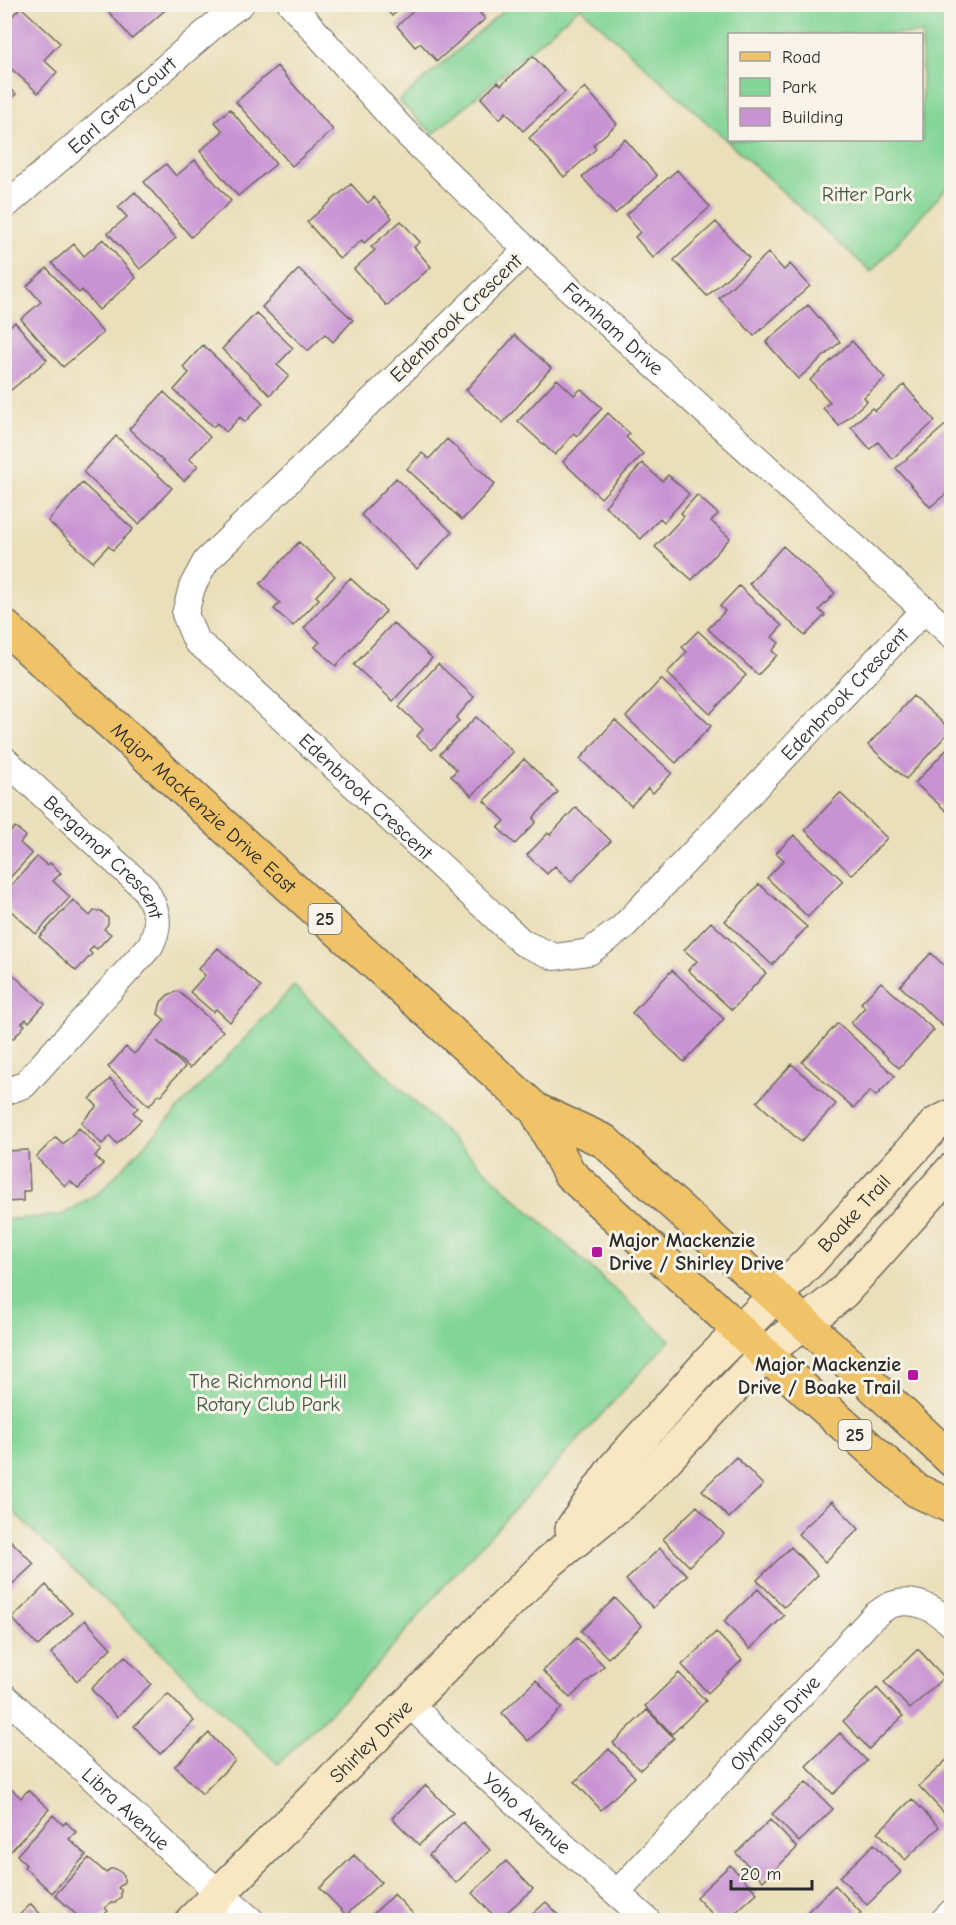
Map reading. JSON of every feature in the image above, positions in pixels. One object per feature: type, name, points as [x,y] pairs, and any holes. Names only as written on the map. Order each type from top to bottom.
[{"type":"main road","name":"Major MacKenzie Drive East","points":[[4,626],[536,1110],[604,1141],[757,1313],[784,1338],[916,1490],[951,1507]]},
{"type":"main road","name":"Major MacKenzie Drive East","points":[[536,1110],[569,1173],[757,1313],[784,1338],[951,1460]]},
{"type":"street","name":"Earl Grey Court","points":[[4,207],[241,4]]},
{"type":"street","name":"Farnham Drive","points":[[291,4],[400,127],[527,250],[951,635]]},
{"type":"street","name":"Edenbrook Crescent","points":[[527,250],[206,561],[192,587],[185,614],[196,641],[220,660],[523,943],[555,957],[589,952],[622,928],[925,609]]},
{"type":"street","name":"Bergamot Crescent","points":[[4,759],[145,889],[158,922],[156,934],[150,946],[24,1085],[4,1092]]},
{"type":"street","name":"Boake Trail","points":[[757,1313],[810,1261],[936,1124],[951,1116]]},
{"type":"street","points":[[784,1338],[844,1291],[951,1170]]},
{"type":"street","name":"Shirley Drive","points":[[549,1562],[614,1468],[757,1313]]},
{"type":"street","name":"Shirley Drive","points":[[193,1920],[549,1562],[636,1491],[784,1338]]},
{"type":"street","name":"Olympus Drive","points":[[617,1893],[874,1616],[892,1604],[912,1602],[931,1608],[951,1624]]},
{"type":"street","name":"Libra Avenue","points":[[4,1696],[251,1920]]},
{"type":"street","name":"Yoho Avenue","points":[[410,1704],[454,1749],[646,1920]]},
{"type":"street","points":[[944,1920],[951,1912]]},
{"type":"green space","name":"Ritter Park","points":[[510,5],[951,5],[951,183],[871,272],[580,7],[433,134],[399,101]]},
{"type":"green space","name":"The Richmond Hill Rotary Club Park","points":[[294,986],[505,1189],[670,1340],[443,1587],[374,1669],[278,1764],[16,1515],[4,1490],[4,1220],[62,1215],[100,1192]]},
{"type":"building","points":[[102,4],[172,4],[132,39]]},
{"type":"building","points":[[382,4],[405,4],[392,16]]},
{"type":"building","points":[[421,4],[472,4],[485,19],[437,61],[420,43],[415,47],[397,26]]},
{"type":"building","points":[[21,7],[60,43],[44,60],[57,72],[38,93],[4,62],[4,24]]},
{"type":"building","points":[[533,56],[565,92],[523,131],[506,112],[500,119],[481,98],[498,82],[501,85]]},
{"type":"building","points":[[277,66],[333,130],[292,166],[236,102]]},
{"type":"building","points":[[4,84],[16,94],[4,106]]},
{"type":"building","points":[[585,87],[617,124],[593,145],[596,149],[564,177],[529,138]]},
{"type":"building","points":[[230,109],[276,164],[238,196],[200,151],[223,131],[215,122]]},
{"type":"building","points":[[625,139],[657,176],[615,214],[582,177]]},
{"type":"building","points":[[195,160],[231,201],[191,237],[144,182],[166,164],[176,176]]},
{"type":"building","points":[[677,170],[710,207],[653,258],[635,237],[640,232],[626,215]]},
{"type":"building","points":[[351,184],[368,203],[374,197],[392,218],[364,243],[362,240],[340,259],[307,222]]},
{"type":"building","points":[[135,192],[176,238],[140,269],[108,233],[127,217],[118,207]]},
{"type":"building","points":[[401,221],[420,242],[414,247],[431,267],[387,306],[354,269],[375,250],[371,247]]},
{"type":"building","points":[[716,222],[749,258],[707,296],[674,260]]},
{"type":"building","points":[[103,239],[136,278],[99,310],[82,290],[79,293],[52,263],[74,244],[84,256]]},
{"type":"building","points":[[768,253],[784,270],[790,264],[810,286],[754,336],[719,298]]},
{"type":"building","points":[[47,268],[103,333],[63,367],[21,319],[41,302],[27,286]]},
{"type":"building","points":[[299,269],[353,320],[333,342],[325,334],[308,351],[262,307]]},
{"type":"building","points":[[808,305],[840,342],[798,379],[766,342]]},
{"type":"building","points":[[256,313],[293,348],[277,365],[289,376],[270,395],[222,349]]},
{"type":"building","points":[[15,322],[47,360],[11,390],[4,383],[4,331]]},
{"type":"building","points":[[515,335],[551,368],[503,423],[466,390]]},
{"type":"building","points":[[852,341],[885,378],[864,397],[867,401],[839,426],[823,408],[830,402],[810,380]]},
{"type":"building","points":[[203,345],[263,403],[245,422],[240,417],[226,432],[217,423],[213,427],[174,390],[189,373],[183,367]]},
{"type":"building","points":[[557,379],[574,395],[581,389],[602,408],[577,436],[574,433],[555,455],[518,421]]},
{"type":"building","points":[[904,385],[935,421],[892,459],[878,442],[870,449],[851,427],[872,408],[875,411]]},
{"type":"building","points":[[164,392],[210,437],[189,459],[198,466],[184,481],[129,429]]},
{"type":"building","points":[[608,413],[630,434],[626,437],[643,454],[601,498],[563,462]]},
{"type":"building","points":[[949,422],[952,425],[952,489],[930,507],[896,468]]},
{"type":"building","points":[[116,436],[172,488],[139,524],[83,472]]},
{"type":"building","points":[[447,439],[495,484],[462,520],[407,469],[422,453],[429,459]]},
{"type":"building","points":[[642,463],[662,481],[668,475],[689,494],[664,522],[660,518],[641,539],[605,506]]},
{"type":"building","points":[[396,478],[452,532],[417,569],[361,515]]},
{"type":"building","points":[[82,483],[133,529],[113,550],[108,546],[93,562],[48,521]]},
{"type":"building","points":[[697,495],[718,514],[711,521],[730,538],[692,580],[655,547],[684,516],[681,513]]},
{"type":"building","points":[[299,542],[335,576],[316,596],[319,599],[293,626],[274,609],[280,603],[260,584]]},
{"type":"building","points":[[783,546],[835,593],[819,610],[825,615],[805,636],[749,584]]},
{"type":"building","points":[[350,578],[386,611],[336,666],[315,647],[320,642],[304,628]]},
{"type":"building","points":[[739,586],[782,626],[772,637],[779,643],[772,651],[777,655],[758,675],[708,629],[725,611],[720,606]]},
{"type":"building","points":[[393,623],[432,658],[393,701],[354,665]]},
{"type":"building","points":[[698,631],[746,675],[710,714],[667,673],[687,652],[682,647]]},
{"type":"building","points":[[438,664],[474,697],[456,718],[459,721],[432,750],[417,736],[423,729],[399,707]]},
{"type":"building","points":[[661,679],[711,726],[676,763],[626,717]]},
{"type":"building","points":[[913,696],[951,730],[906,779],[868,745]]},
{"type":"building","points":[[476,717],[513,752],[472,796],[451,776],[457,770],[440,754]]},
{"type":"building","points":[[615,720],[672,773],[653,793],[648,788],[631,806],[580,759]]},
{"type":"building","points":[[952,744],[952,816],[915,783]]},
{"type":"building","points":[[524,759],[558,792],[533,818],[536,822],[515,844],[498,828],[505,821],[484,801]]},
{"type":"building","points":[[840,793],[887,838],[852,875],[805,830]]},
{"type":"building","points":[[576,807],[611,841],[571,882],[555,866],[547,874],[527,855],[548,833],[550,835]]},
{"type":"building","points":[[15,827],[26,836],[20,843],[32,854],[4,884],[4,836],[6,837]]},
{"type":"building","points":[[794,835],[843,881],[808,917],[767,878],[784,860],[776,853]]},
{"type":"building","points":[[37,857],[47,865],[50,863],[61,873],[53,881],[70,897],[36,934],[8,908],[11,905],[4,900],[4,893]]},
{"type":"building","points":[[759,884],[807,927],[772,965],[725,921]]},
{"type":"building","points":[[73,900],[90,916],[94,911],[101,911],[108,918],[108,924],[104,929],[111,934],[97,949],[93,946],[89,951],[92,954],[76,971],[39,937]]},
{"type":"building","points":[[711,922],[766,973],[732,1010],[688,970],[697,961],[684,950]]},
{"type":"building","points":[[218,948],[261,987],[230,1022],[216,1009],[213,1012],[190,992],[205,975],[198,969]]},
{"type":"building","points":[[931,953],[952,973],[952,1019],[944,1027],[900,986]]},
{"type":"building","points":[[8,970],[45,1004],[29,1022],[26,1019],[22,1023],[25,1025],[13,1039],[7,1035],[4,1037],[4,975]]},
{"type":"building","points":[[672,970],[724,1019],[684,1062],[632,1013]]},
{"type":"building","points":[[881,982],[934,1030],[899,1068],[851,1023],[865,1007],[861,1003]]},
{"type":"building","points":[[178,991],[223,1031],[190,1068],[157,1041],[185,1067],[161,1096],[159,1094],[149,1106],[108,1067],[126,1047],[134,1054],[151,1036],[165,1020],[158,1014],[161,1002],[168,995]]},
{"type":"building","points":[[838,1023],[895,1076],[876,1096],[870,1091],[854,1108],[802,1062]]},
{"type":"building","points":[[792,1064],[836,1104],[801,1142],[757,1102]]},
{"type":"building","points":[[110,1079],[138,1108],[133,1112],[141,1120],[117,1144],[110,1136],[102,1144],[81,1123],[97,1106],[90,1099]]},
{"type":"building","points":[[79,1128],[101,1150],[95,1156],[103,1164],[78,1188],[70,1181],[65,1186],[36,1157],[56,1137],[63,1144]]},
{"type":"building","points":[[28,1150],[30,1191],[23,1191],[23,1201],[4,1202],[4,1151]]},
{"type":"building","points":[[736,1457],[763,1485],[729,1518],[702,1490]]},
{"type":"building","points":[[832,1501],[859,1529],[825,1562],[798,1534]]},
{"type":"building","points":[[697,1506],[724,1534],[689,1566],[663,1539]]},
{"type":"building","points":[[7,1537],[34,1564],[4,1592],[4,1539]]},
{"type":"building","points":[[791,1547],[818,1575],[784,1607],[757,1580]]},
{"type":"building","points":[[660,1548],[687,1575],[653,1608],[626,1580]]},
{"type":"building","points":[[46,1585],[72,1613],[38,1646],[12,1618]]},
{"type":"building","points":[[758,1589],[784,1616],[750,1649],[724,1621]]},
{"type":"building","points":[[615,1598],[642,1626],[608,1658],[581,1631]]},
{"type":"building","points":[[85,1620],[111,1648],[77,1681],[51,1653]]},
{"type":"building","points":[[716,1632],[742,1660],[708,1693],[682,1665]]},
{"type":"building","points":[[577,1638],[604,1666],[570,1698],[543,1671]]},
{"type":"building","points":[[918,1649],[944,1677],[910,1709],[884,1682]]},
{"type":"building","points":[[125,1656],[151,1684],[117,1717],[91,1689]]},
{"type":"building","points":[[679,1673],[706,1701],[672,1734],[645,1706]]},
{"type":"building","points":[[536,1680],[562,1708],[528,1741],[502,1713]]},
{"type":"building","points":[[877,1688],[903,1716],[869,1749],[843,1721]]},
{"type":"building","points":[[168,1694],[194,1721],[160,1754],[134,1726]]},
{"type":"building","points":[[647,1710],[674,1738],[640,1770],[613,1743]]},
{"type":"building","points":[[209,1733],[235,1761],[202,1794],[175,1766]]},
{"type":"building","points":[[840,1733],[867,1761],[833,1794],[806,1766]]},
{"type":"building","points":[[609,1749],[635,1777],[601,1810],[575,1782]]},
{"type":"building","points":[[952,1755],[952,1808],[945,1814],[919,1786]]},
{"type":"building","points":[[4,1782],[21,1798],[28,1790],[49,1809],[11,1851],[4,1845]]},
{"type":"building","points":[[806,1782],[833,1809],[799,1842],[772,1814]]},
{"type":"building","points":[[426,1785],[453,1813],[419,1845],[392,1818]]},
{"type":"building","points":[[912,1799],[939,1827],[905,1860],[878,1832]]},
{"type":"building","points":[[53,1815],[63,1825],[66,1822],[76,1832],[69,1839],[86,1855],[52,1893],[24,1867],[26,1865],[17,1855]]},
{"type":"building","points":[[770,1820],[797,1848],[763,1881],[736,1853]]},
{"type":"building","points":[[463,1822],[490,1850],[456,1883],[429,1855]]},
{"type":"building","points":[[874,1844],[901,1872],[867,1905],[840,1877]]},
{"type":"building","points":[[354,1855],[381,1882],[346,1915],[320,1888]]},
{"type":"building","points":[[89,1858],[106,1873],[110,1869],[116,1869],[124,1875],[124,1882],[118,1888],[121,1890],[121,1897],[105,1908],[108,1911],[99,1920],[82,1920],[55,1895]]},
{"type":"building","points":[[506,1861],[533,1889],[498,1920],[472,1893]]},
{"type":"building","points":[[730,1865],[757,1893],[727,1920],[718,1920],[696,1897]]},
{"type":"building","points":[[835,1885],[861,1913],[854,1920],[803,1920],[801,1918]]},
{"type":"building","points":[[394,1894],[419,1920],[367,1920]]},
{"type":"building","points":[[546,1902],[564,1920],[526,1920]]},
{"type":"building","points":[[31,1904],[46,1920],[14,1920]]},
{"type":"place","name":"Major Mackenzie Drive / Shirley Drive","points":[[597,1252]]},
{"type":"place","name":"Major Mackenzie Drive / Boake Trail","points":[[913,1375]]}]
